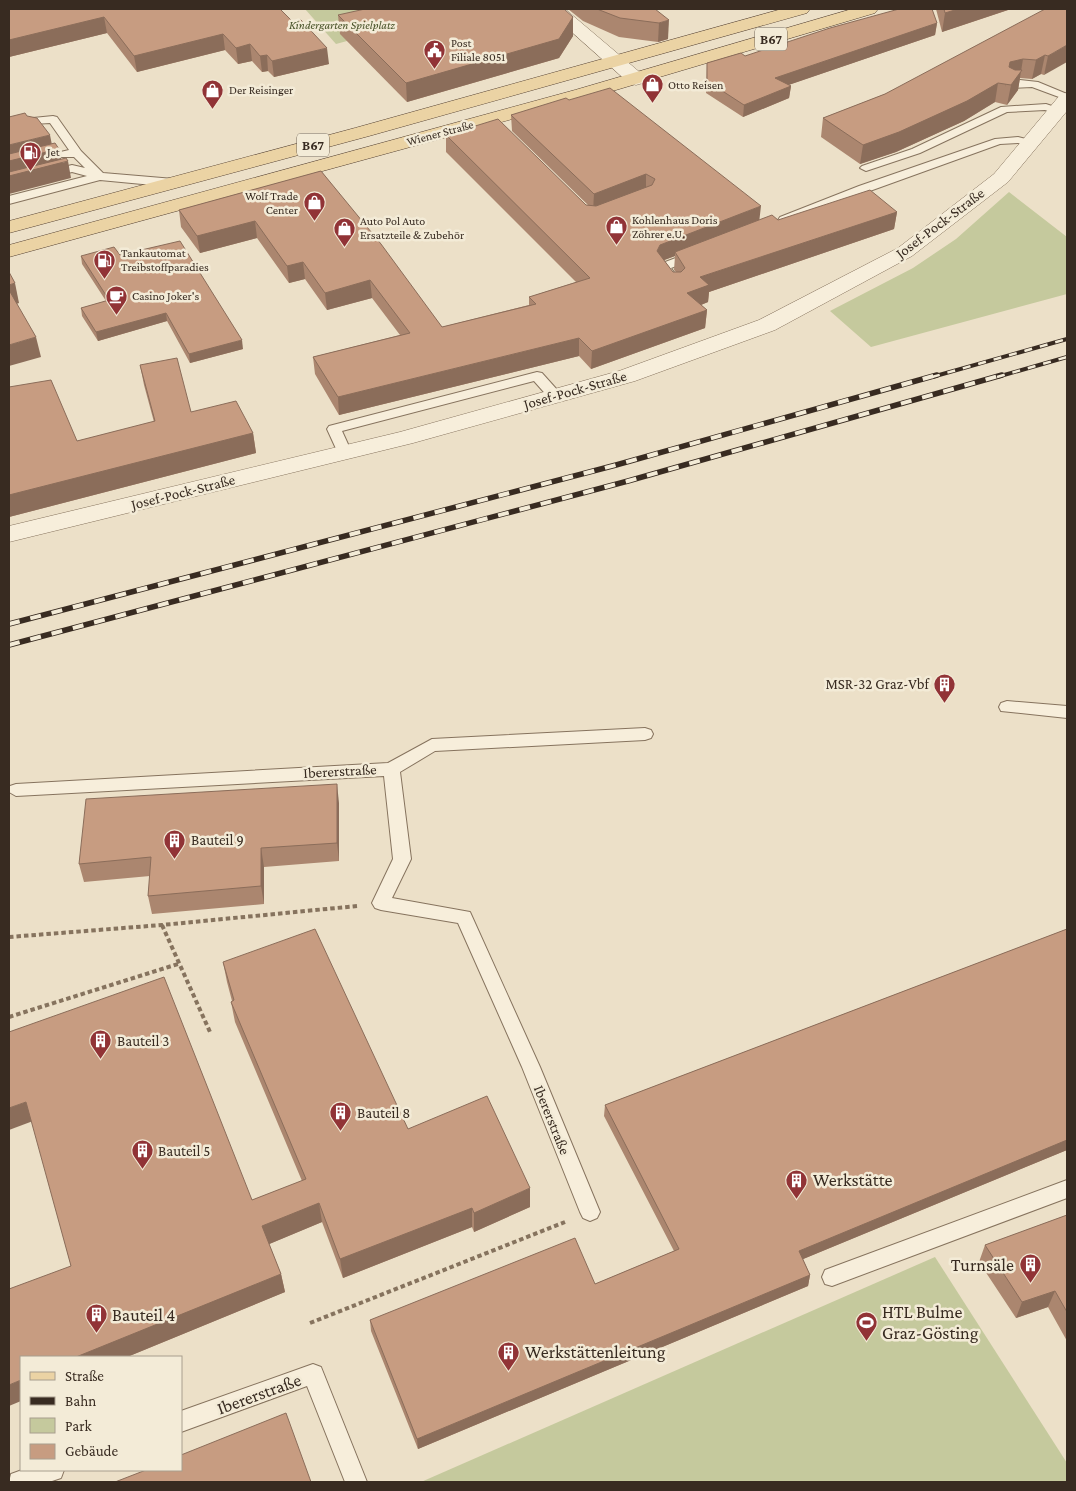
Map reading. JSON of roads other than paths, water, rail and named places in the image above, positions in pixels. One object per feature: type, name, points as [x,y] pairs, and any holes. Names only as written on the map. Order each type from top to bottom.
[{"type":"main road","name":"Wiener Straße","points":[[10,225],[174,182],[801,9]]},
{"type":"main road","name":"Wiener Straße","points":[[9,251],[493,123],[869,9]]},
{"type":"street","points":[[555,9],[636,79]]},
{"type":"street","name":"Josef-Pock-Straße","points":[[9,534],[345,452],[555,396],[627,376],[767,325],[905,252],[1001,178],[1064,102]]},
{"type":"lane","points":[[1011,85],[1028,84],[1044,86],[1064,102]]},
{"type":"lane","points":[[866,168],[916,151],[1005,109],[1046,107],[1064,102]]},
{"type":"lane","points":[[32,125],[53,119],[77,154],[100,176]]},
{"type":"lane","points":[[772,224],[862,189],[999,141],[1018,140],[1030,143]]},
{"type":"lane","points":[[9,167],[58,151],[77,154]]},
{"type":"lane","points":[[9,185],[72,168],[100,176],[174,182]]},
{"type":"lane","points":[[9,200],[100,176]]},
{"type":"lane","points":[[676,284],[664,267],[709,249]]},
{"type":"lane","points":[[1007,707],[1067,712]]},
{"type":"lane","points":[[390,769],[432,745],[645,734]]},
{"type":"lane","name":"Ibererstraße","points":[[16,790],[390,769],[402,858],[381,903],[464,917],[531,1067],[590,1212]]},
{"type":"lane","points":[[832,1277],[1067,1189]]},
{"type":"lane","name":"Ibererstraße","points":[[182,1422],[313,1374],[356,1482]]},
{"type":"lane","points":[[19,1482],[50,1471]]},
{"type":"railway","points":[[932,377],[1067,339]]},
{"type":"railway","points":[[997,377],[1067,357]]},
{"type":"railway","points":[[9,624],[616,465],[937,375]]},
{"type":"railway","points":[[9,645],[628,481],[1002,375]]},
{"type":"place","name":"Post Filiale 8051","points":[[435,69]]},
{"type":"place","name":"Otto Reisen","points":[[652,104]]},
{"type":"place","name":"Der Reisinger","points":[[213,109]]},
{"type":"place","name":"Jet","points":[[31,171]]},
{"type":"place","name":"Wolf Trade Center","points":[[314,222]]},
{"type":"place","name":"Kohlenhaus Doris Zöhrer e.U.","points":[[616,246]]},
{"type":"place","name":"Auto Pol Auto Ersatzteile & Zubehör","points":[[344,247]]},
{"type":"place","name":"Tankautomat Treibstoffparadies","points":[[105,279]]},
{"type":"place","name":"Casino Joker's","points":[[116,315]]},
{"type":"place","name":"MSR-32 Graz-Vbf","points":[[945,703]]},
{"type":"place","name":"Bauteil 9","points":[[175,859]]},
{"type":"place","name":"Bauteil 3","points":[[101,1060]]},
{"type":"place","name":"Bauteil 8","points":[[341,1132]]},
{"type":"place","name":"Bauteil 5","points":[[142,1170]]},
{"type":"place","name":"Werkstätte","points":[[797,1199]]},
{"type":"place","name":"Turnsäle","points":[[1030,1284]]},
{"type":"place","name":"Bauteil 4","points":[[96,1334]]},
{"type":"place","name":"HTL Bulme Graz-Gösting","points":[[866,1341]]},
{"type":"place","name":"Werkstättenleitung","points":[[509,1371]]},
{"type":"park label","name":"Kindergarten Spielplatz","points":[[342,25]]}]
